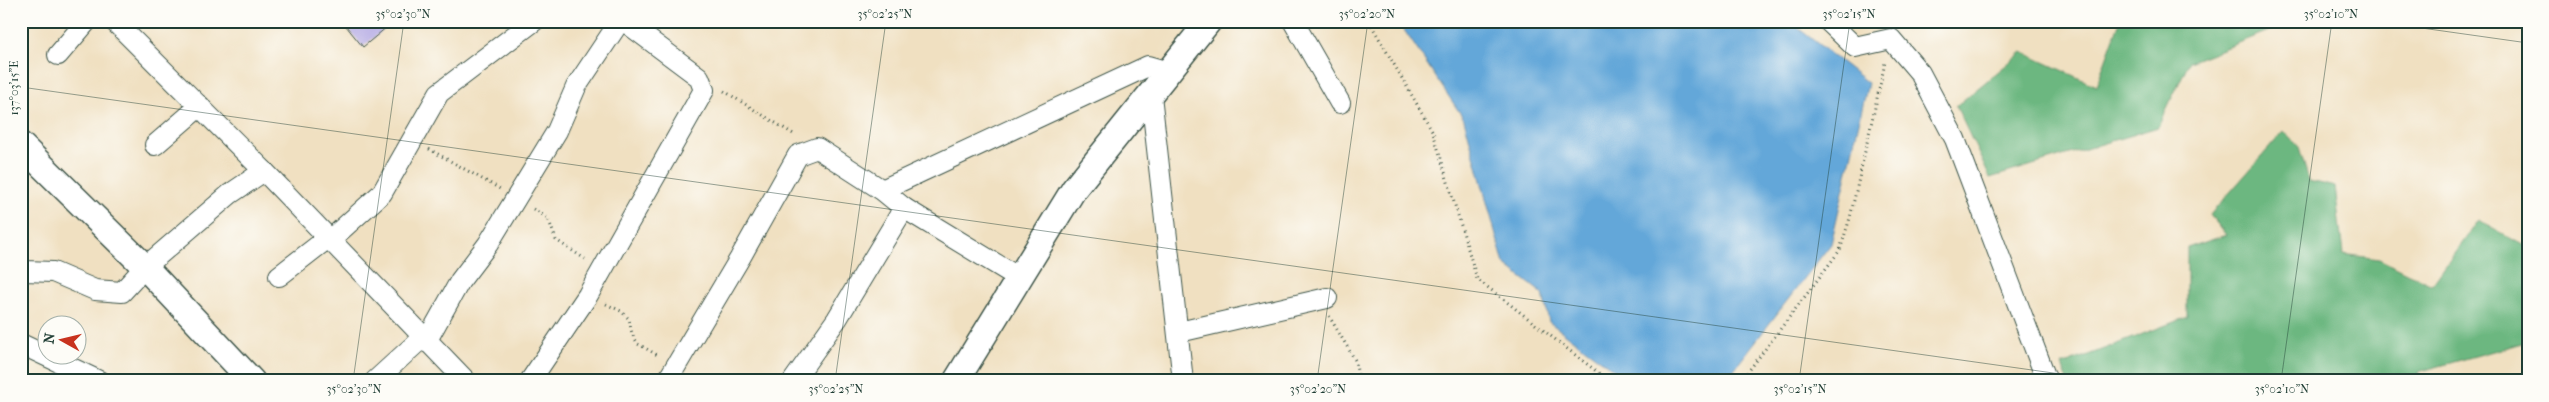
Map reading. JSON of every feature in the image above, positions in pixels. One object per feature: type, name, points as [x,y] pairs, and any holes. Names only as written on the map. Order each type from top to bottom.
[{"type":"street","points":[[58,55],[87,21]]},
{"type":"street","points":[[114,21],[264,171],[424,340],[466,381]]},
{"type":"street","points":[[279,276],[329,239],[382,193],[439,93],[534,21]]},
{"type":"street","points":[[375,381],[424,340],[460,281],[488,244],[557,131],[576,87],[622,21],[699,76],[704,90],[588,295],[530,381]]},
{"type":"street","points":[[956,381],[1074,188],[1210,21]]},
{"type":"street","points":[[1293,21],[1340,103]]},
{"type":"street","points":[[1828,21],[1856,47],[1891,38],[1920,73],[1955,139],[2047,381]]},
{"type":"street","points":[[882,190],[1148,66],[1169,72]]},
{"type":"street","points":[[1151,95],[1183,381]]},
{"type":"street","points":[[155,145],[200,106]]},
{"type":"street","points":[[21,145],[145,267],[252,381]]},
{"type":"street","points":[[672,373],[798,155],[817,148],[882,190],[904,208],[1019,278]]},
{"type":"street","points":[[21,273],[24,271],[53,272],[95,290],[122,292],[145,267],[230,194],[264,171]]},
{"type":"street","points":[[793,381],[837,318],[904,208]]},
{"type":"street","points":[[1179,332],[1323,299]]},
{"type":"street","points":[[21,344],[99,381]]},
{"type":"path","points":[[1369,21],[1433,132],[1477,279],[1609,381]]},
{"type":"path","points":[[1741,381],[1840,250],[1850,218],[1891,38]]},
{"type":"path","points":[[699,76],[817,148]]},
{"type":"path","points":[[588,295],[621,311],[630,319],[632,334],[638,344],[672,373]]},
{"type":"path","points":[[1323,299],[1354,360],[1359,381]]},
{"type":"green space","points":[[2120,21],[2282,21],[2284,25],[2189,62],[2158,127],[1990,178],[1956,106],[2022,52],[2096,86]]},
{"type":"green space","points":[[2284,131],[2299,147],[2309,181],[2335,187],[2343,254],[2379,259],[2432,285],[2478,220],[2528,248],[2528,345],[2522,343],[2418,372],[2419,381],[2068,381],[2062,365],[2187,317],[2187,248],[2226,235],[2210,215]]},
{"type":"water","points":[[1398,21],[1789,21],[1868,83],[1831,244],[1725,381],[1629,381],[1549,322],[1543,294],[1504,264],[1464,119]]},
{"type":"building","points":[[342,21],[394,21],[363,47]]}]
